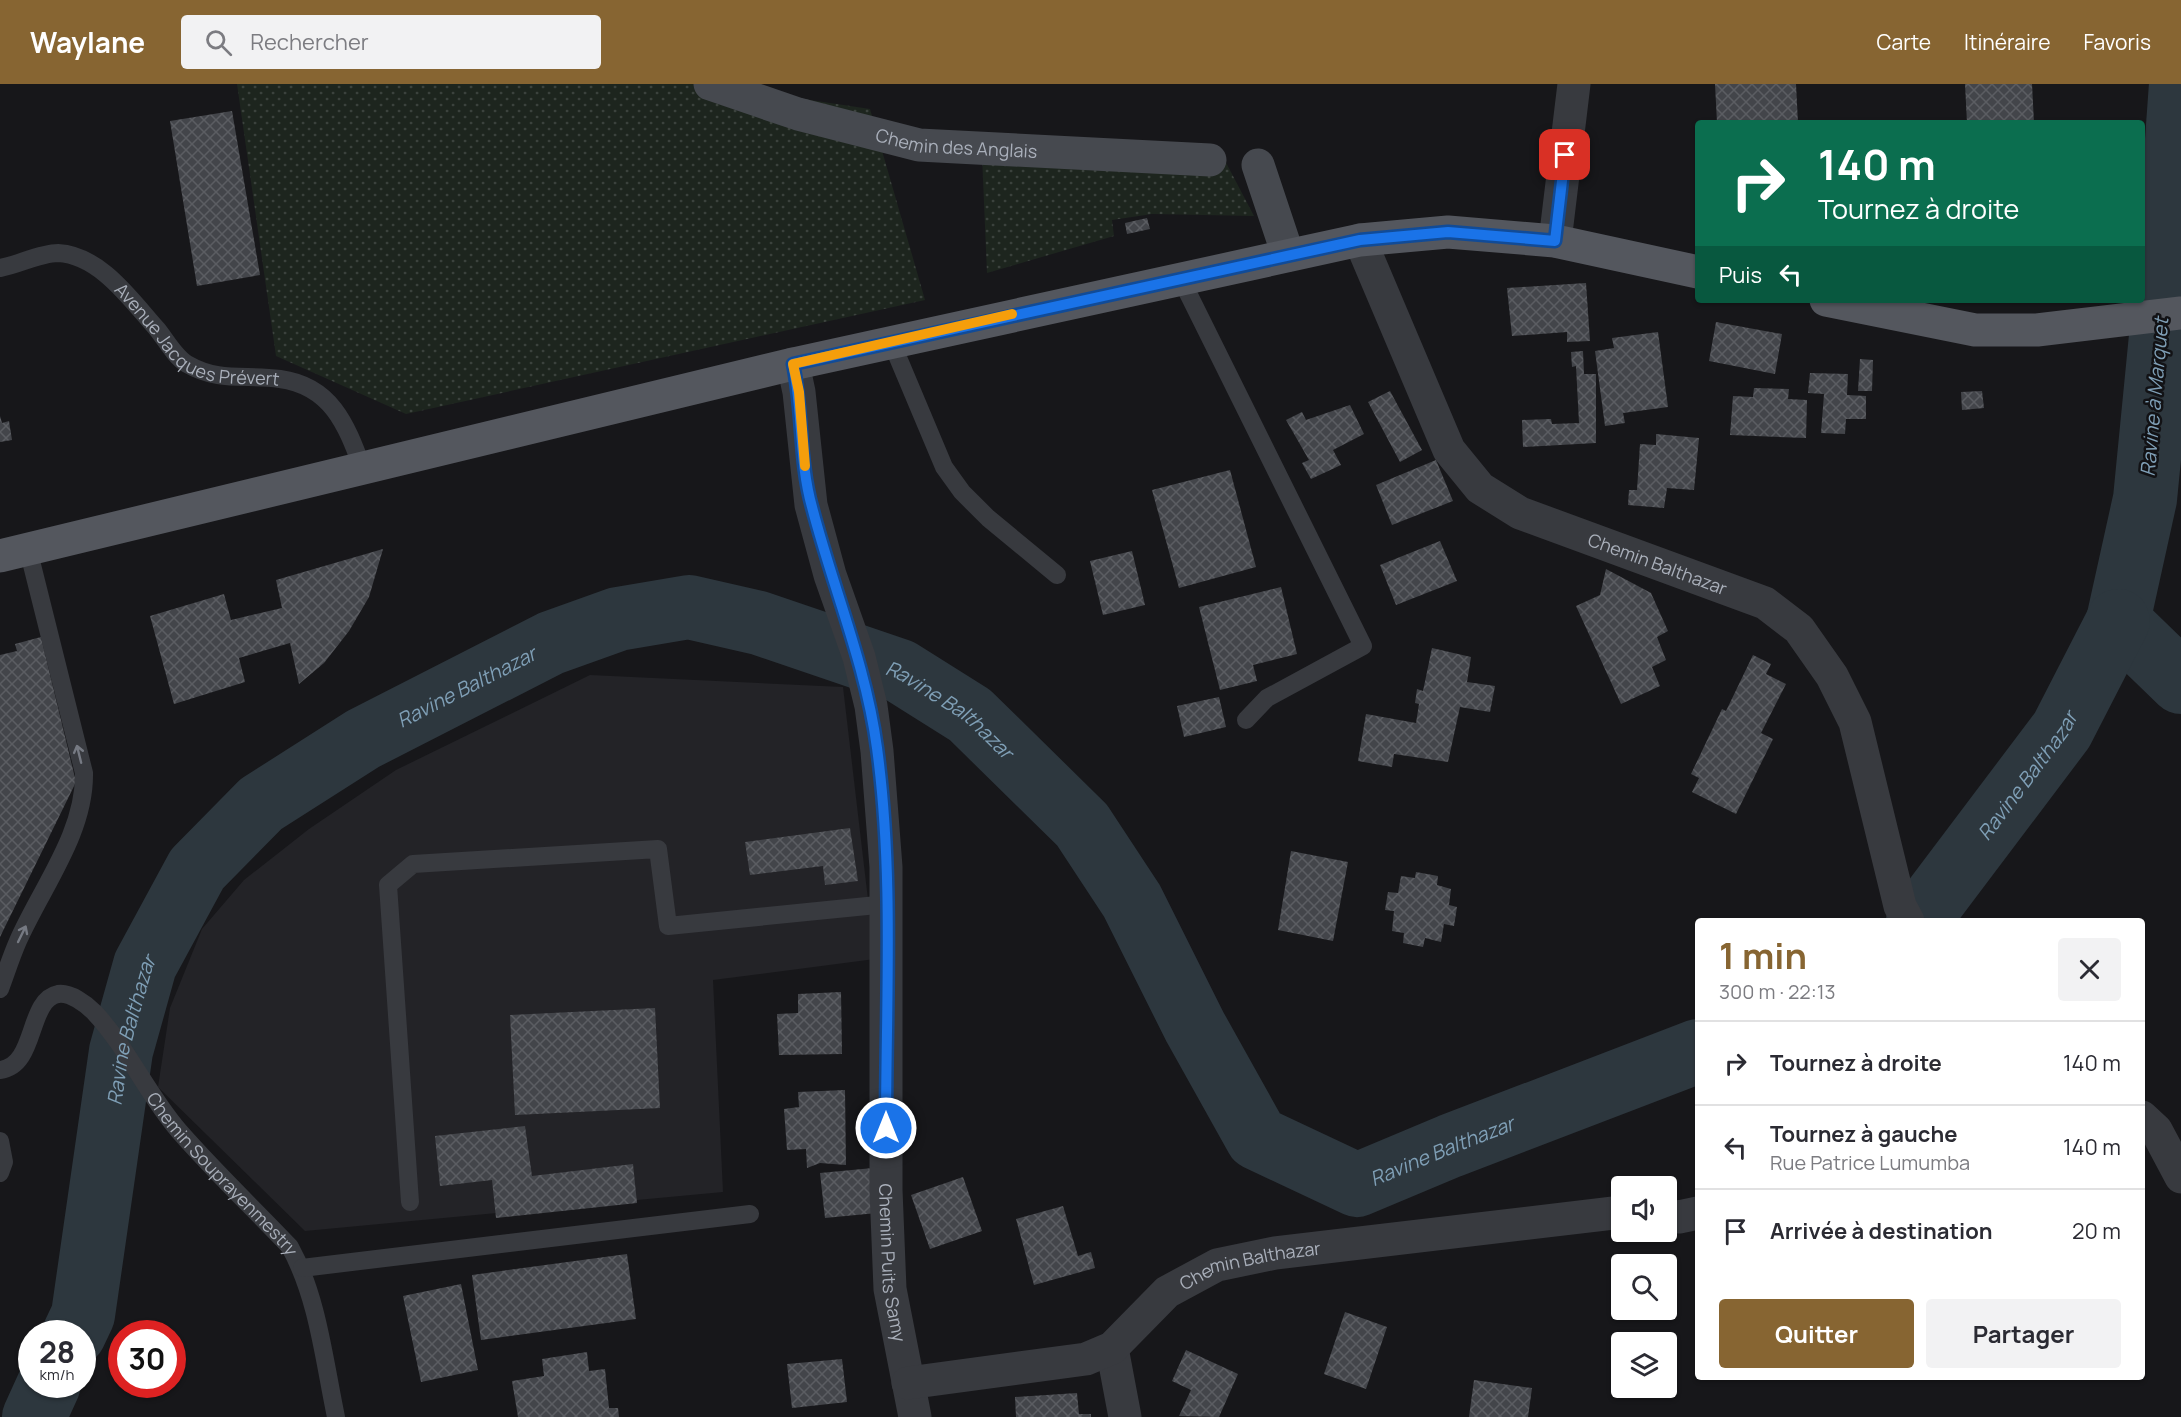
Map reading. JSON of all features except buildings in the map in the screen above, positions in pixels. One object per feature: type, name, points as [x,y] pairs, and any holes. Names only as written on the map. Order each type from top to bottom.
[{"type":"main road","points":[[14,552],[891,341],[1360,240],[1448,232],[1555,241],[1695,271]]},
{"type":"main road","points":[[1848,303],[1976,330],[2037,330],[2181,313]]},
{"type":"street","name":"Chemin des Anglais","points":[[710,84],[798,114],[919,144],[1210,160]]},
{"type":"street","points":[[1555,241],[1574,84]]},
{"type":"street","points":[[1258,165],[1288,255]]},
{"type":"street","name":"Chemin Balthazar","points":[[1360,240],[1449,450],[1480,488],[1520,513],[1765,603],[1799,629],[1832,676],[1855,722],[1900,906],[1906,918]]},
{"type":"street","name":"Chemin Puits Samy","points":[[793,364],[799,392],[811,504],[830,575],[859,657],[871,706],[877,751],[886,904],[886,1191],[890,1289],[915,1417]]},
{"type":"street","points":[[2145,1120],[2156,1130],[2181,1177]]},
{"type":"street","name":"Chemin Balthazar","points":[[908,1383],[1086,1359],[1112,1348],[1167,1292],[1217,1265],[1275,1253],[1611,1213]]},
{"type":"street","points":[[1677,1215],[1695,1213]]},
{"type":"street","points":[[1112,1348],[1125,1417]]},
{"type":"lane","name":"Avenue Jacques Prévert","points":[[0,268],[56,253],[82,258],[118,285],[183,362],[209,375],[280,379],[314,390],[335,409],[347,426],[362,467]]},
{"type":"lane","points":[[1181,279],[1363,646],[1267,698],[1246,720]]},
{"type":"lane","points":[[891,341],[944,468],[962,492],[988,518],[1057,575]]},
{"type":"lane","points":[[0,988],[18,942],[76,823],[84,796],[84,772],[14,552]]},
{"type":"lane","points":[[410,1202],[388,885],[413,864],[658,849],[668,926],[886,904]]},
{"type":"lane","name":"Chemin Souprayenmestry","points":[[0,1070],[17,1062],[26,1048],[39,1013],[47,1001],[57,994],[68,995],[94,1012],[178,1130],[290,1246],[302,1268],[312,1299],[336,1417]]},
{"type":"lane","points":[[0,1141],[4,1162],[0,1173]]},
{"type":"lane","points":[[302,1268],[750,1214]]},
{"type":"shaded area","points":[[237,84],[705,84],[870,109],[925,300],[406,414],[276,356]]},
{"type":"shaded area","points":[[981,132],[1222,155],[1254,216],[1152,214],[1112,220],[1114,236],[987,273]]},
{"type":"shaded area","points":[[590,675],[843,687],[875,959],[713,980],[723,1192],[305,1231],[158,1087],[170,1008],[202,929],[244,880],[309,829],[396,770]]},
{"type":"waterway","name":"Ravine à Marquet","points":[[2181,84],[2168,265],[2145,499],[2118,621],[2181,682]]},
{"type":"waterway","name":"Ravine Balthazar","points":[[81,1320],[121,1051],[145,965],[197,869],[261,804],[363,739],[551,643],[618,619],[689,607],[759,623],[900,671],[970,715],[1082,825],[1132,901],[1195,1027],[1257,1138],[1357,1185],[1450,1146],[1695,1052]]},
{"type":"waterway","name":"Ravine Balthazar","points":[[1920,918],[2062,730],[2118,621]]},
{"type":"waterway","name":"Ravine Balthazar","points":[[34,1417],[43,1398]]},
{"type":"slow traffic","points":[[805,466],[799,392],[793,364],[1012,314]]},
{"type":"route","points":[[886,1128],[886,867],[877,751],[871,706],[859,657],[830,575],[811,504],[802,443],[799,392],[793,364],[984,320],[1360,240],[1448,232],[1555,241],[1565,155]]}]
